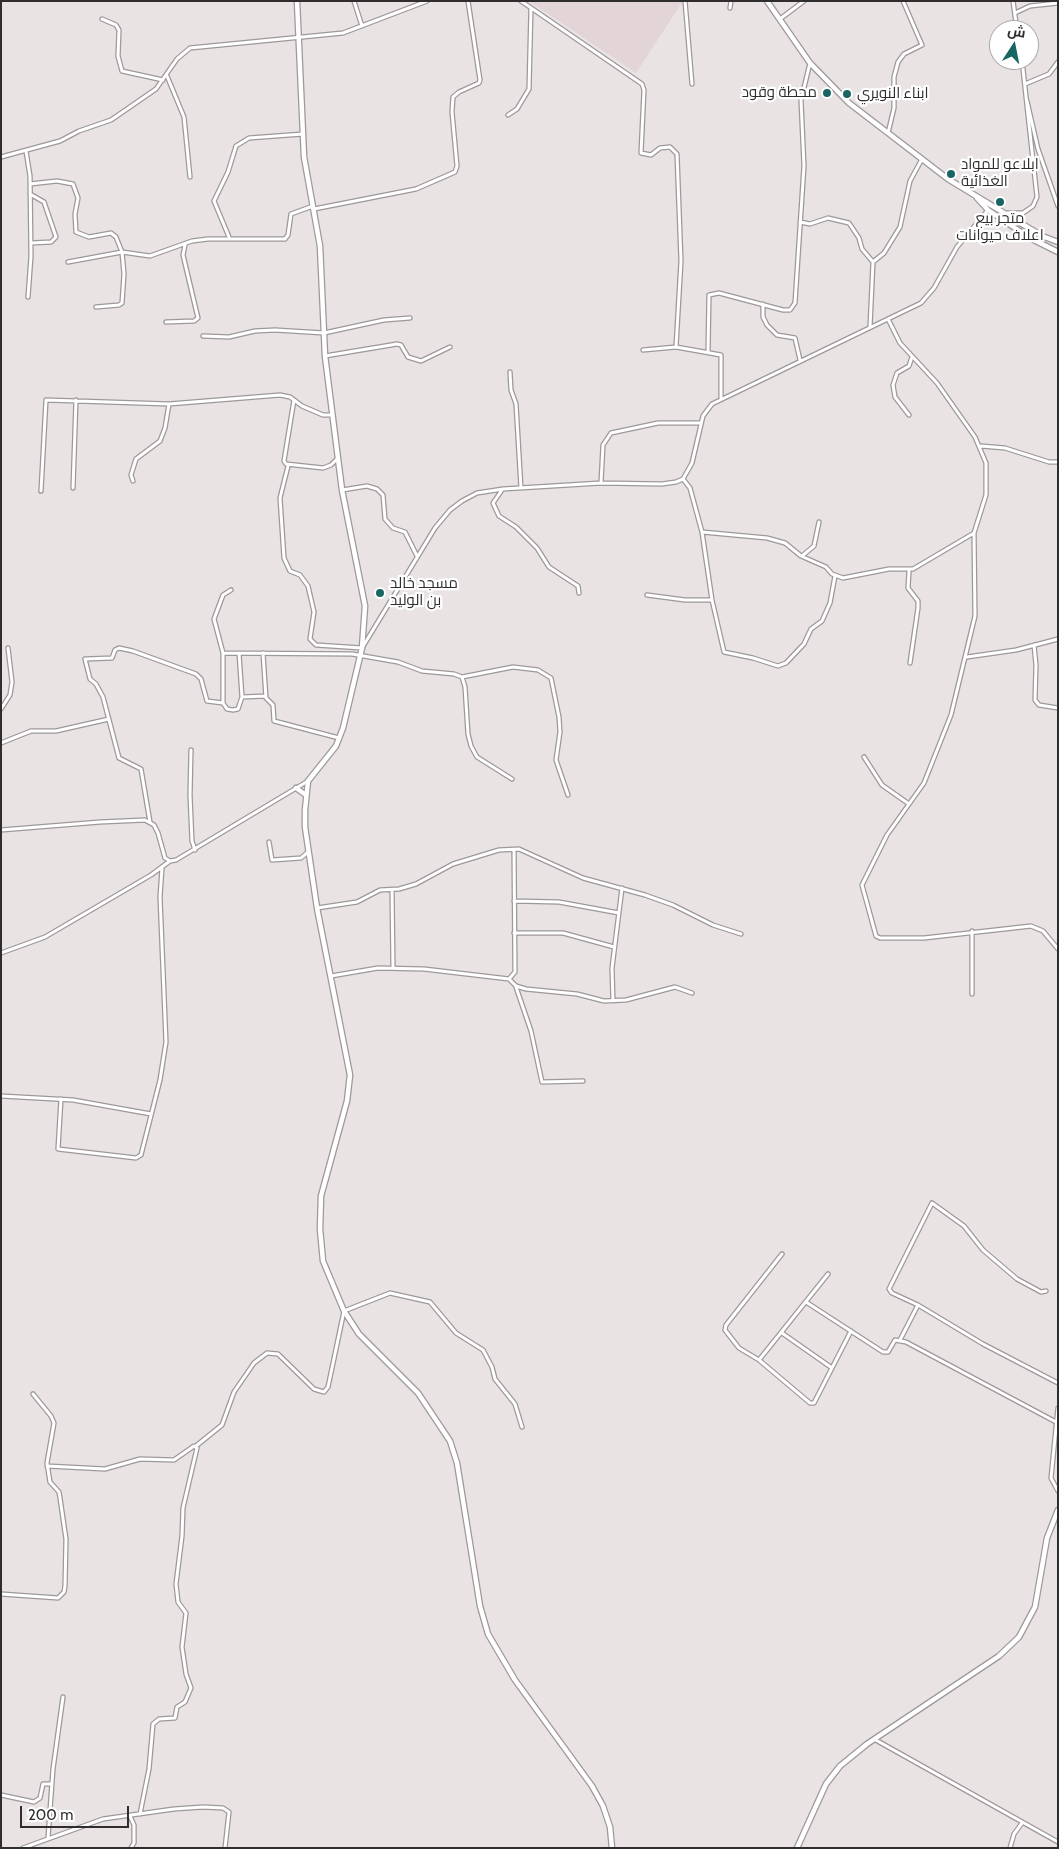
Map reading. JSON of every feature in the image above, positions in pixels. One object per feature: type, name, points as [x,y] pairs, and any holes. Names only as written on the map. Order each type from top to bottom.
[{"type":"street","points":[[1,953],[45,937],[162,868],[170,861],[182,858],[308,781],[326,760],[339,738],[361,654],[364,594],[342,490],[325,356],[323,274],[304,157],[297,1]]},
{"type":"street","points":[[354,1],[362,26]]},
{"type":"street","points":[[1,157],[60,141],[79,131],[111,120],[156,88],[167,76],[177,59],[190,48],[343,32],[427,1]]},
{"type":"street","points":[[68,262],[122,252],[150,256],[199,240],[229,237],[285,239],[288,235],[291,214],[297,210],[416,189],[455,172],[457,164],[452,112],[453,97],[459,92],[479,83],[480,80],[468,1]]},
{"type":"street","points":[[521,1],[642,84],[644,90],[642,153],[651,155],[660,148],[670,147],[677,154],[681,261],[676,347]]},
{"type":"street","points":[[685,1],[692,84]]},
{"type":"street","points":[[730,8],[731,1]]},
{"type":"street","points":[[767,1],[810,63],[849,104],[974,196],[1010,214],[1023,213],[1033,206],[1037,197],[1023,70]]},
{"type":"street","points":[[780,19],[804,1]]},
{"type":"street","points":[[888,132],[894,108],[894,77],[898,62],[904,54],[922,45],[903,1]]},
{"type":"street","points":[[1013,1],[1016,20]]},
{"type":"street","points":[[1015,13],[1030,6],[1058,2]]},
{"type":"street","points":[[508,115],[518,107],[530,87],[531,8]]},
{"type":"street","points":[[102,19],[116,26],[119,30],[118,56],[122,71],[164,80]]},
{"type":"street","points":[[1025,86],[1049,74],[1058,62]]},
{"type":"street","points":[[708,352],[709,295],[720,293],[790,310],[795,303],[804,166],[801,100],[810,63]]},
{"type":"street","points":[[167,76],[184,117],[190,177]]},
{"type":"street","points":[[1025,86],[1038,149],[1058,206]]},
{"type":"street","points":[[229,237],[214,200],[228,172],[236,146],[249,138],[304,134]]},
{"type":"street","points":[[26,151],[30,184],[31,243],[28,297]]},
{"type":"street","points":[[873,262],[884,253],[900,227],[910,181],[922,159]]},
{"type":"street","points":[[30,184],[57,181],[73,184],[78,198],[75,214],[76,232],[83,237],[92,238],[114,234],[122,252],[124,274],[122,303],[119,305],[96,307]]},
{"type":"street","points":[[30,194],[44,202],[56,237],[51,242],[31,243]]},
{"type":"street","points":[[974,196],[988,210],[1030,238],[1058,252]]},
{"type":"street","points":[[362,648],[435,528],[450,510],[476,493],[503,489],[601,483],[662,484],[676,482],[683,478],[692,463],[701,423],[707,409],[721,398],[915,306],[928,297],[957,247],[988,210],[989,204]]},
{"type":"street","points":[[989,204],[1042,236],[1058,242]]},
{"type":"street","points":[[800,222],[810,224],[828,218],[849,223],[859,238],[862,249],[873,262],[870,327]]},
{"type":"street","points":[[166,322],[194,322],[198,318],[183,255],[185,245]]},
{"type":"street","points":[[763,304],[763,317],[767,325],[776,334],[795,338],[800,360]]},
{"type":"street","points":[[203,336],[230,337],[255,331],[275,330],[324,333],[384,320],[410,318]]},
{"type":"street","points":[[888,319],[900,343],[937,383],[980,446],[986,463],[986,495],[974,533],[975,616],[967,657],[948,727],[924,783],[887,835],[862,885],[876,936],[886,939],[924,938],[972,931],[1031,926],[1044,931],[1058,949]]},
{"type":"street","points":[[325,356],[397,344],[401,345],[408,356],[421,361],[450,347]]},
{"type":"street","points":[[643,350],[676,347],[717,353],[722,358],[721,398]]},
{"type":"street","points":[[909,415],[895,397],[893,385],[897,373],[909,366],[912,356]]},
{"type":"street","points":[[510,372],[511,390],[516,404],[521,488]]},
{"type":"street","points":[[41,491],[45,402],[49,400],[170,404],[280,395],[323,415],[332,415]]},
{"type":"street","points":[[73,488],[76,400]]},
{"type":"street","points":[[294,400],[284,461],[288,466],[327,468],[337,459]]},
{"type":"street","points":[[133,481],[131,475],[136,459],[160,441],[166,428],[170,404]]},
{"type":"street","points":[[601,483],[603,445],[611,433],[658,423],[701,423]]},
{"type":"street","points":[[980,446],[1005,448],[1049,462],[1058,462]]},
{"type":"street","points":[[288,466],[280,498],[284,558],[290,570],[300,575],[308,586],[314,612],[310,639],[316,645],[362,648]]},
{"type":"street","points":[[683,478],[690,488],[702,532],[722,651],[778,666],[793,659],[811,629],[822,621],[830,603],[835,576]]},
{"type":"street","points":[[342,490],[367,486],[377,489],[383,495],[385,519],[393,528],[405,532],[417,557]]},
{"type":"street","points":[[503,489],[493,503],[499,516],[516,527],[537,548],[548,567],[578,586],[579,593]]},
{"type":"street","points":[[801,556],[814,546],[819,522]]},
{"type":"street","points":[[702,532],[767,538],[785,543],[801,556],[826,567],[835,576],[843,578],[889,569],[909,571],[974,533]]},
{"type":"street","points":[[909,571],[908,588],[918,601],[910,663]]},
{"type":"street","points":[[231,590],[223,595],[214,619],[223,653],[223,703],[227,709],[233,710],[238,709],[242,697],[239,653]]},
{"type":"street","points":[[647,595],[685,600],[712,600]]},
{"type":"street","points":[[967,657],[1058,640]]},
{"type":"street","points":[[1034,645],[1036,665],[1035,700],[1039,705],[1058,708]]},
{"type":"street","points":[[1,710],[10,695],[12,682],[8,648]]},
{"type":"street","points":[[170,861],[165,858],[158,833],[150,822],[141,769],[119,758],[103,697],[96,684],[90,679],[85,659],[112,658],[115,650],[119,648],[133,651],[196,674],[201,679],[207,701],[223,703]]},
{"type":"street","points":[[223,653],[361,654],[398,662],[422,670],[454,674],[462,677],[513,667],[538,670],[551,678],[559,724],[556,760],[568,795]]},
{"type":"street","points":[[263,653],[266,696],[275,708],[274,721],[339,738]]},
{"type":"street","points":[[462,677],[465,686],[468,734],[471,746],[477,756],[512,779]]},
{"type":"street","points":[[242,697],[266,696]]},
{"type":"street","points":[[1,743],[31,732],[56,731],[109,719]]},
{"type":"street","points":[[191,750],[190,795],[192,841],[195,850]]},
{"type":"street","points":[[864,757],[882,786],[909,804]]},
{"type":"street","points":[[308,781],[305,827],[317,908],[348,1059],[350,1082],[347,1101],[323,1186],[320,1228],[323,1261],[344,1311],[359,1334],[418,1393],[450,1440],[457,1463],[480,1606],[488,1634],[515,1680],[592,1786],[603,1806],[610,1828],[612,1848]]},
{"type":"street","points":[[296,788],[306,795]]},
{"type":"street","points":[[1,830],[128,820],[150,822]]},
{"type":"street","points":[[269,842],[272,860],[301,858],[309,852]]},
{"type":"street","points":[[317,908],[357,902],[380,890],[392,890],[416,884],[453,864],[499,850],[522,850],[549,865],[583,878],[622,888],[673,905],[713,925],[741,934]]},
{"type":"street","points":[[509,980],[515,972],[514,850]]},
{"type":"street","points":[[61,1099],[57,1147],[60,1151],[136,1158],[142,1151],[160,1080],[166,1042],[160,897],[162,868]]},
{"type":"street","points":[[613,1001],[615,947],[622,888]]},
{"type":"street","points":[[392,890],[393,968]]},
{"type":"street","points":[[514,901],[559,902],[618,913]]},
{"type":"street","points":[[972,931],[972,994]]},
{"type":"street","points":[[514,933],[564,934],[615,947]]},
{"type":"street","points":[[331,976],[368,969],[424,969],[509,980],[516,986],[535,992],[564,992],[604,1001],[613,1001],[675,988],[692,993]]},
{"type":"street","points":[[516,986],[533,1040],[542,1082],[583,1081]]},
{"type":"street","points":[[1,1096],[61,1099],[151,1114]]},
{"type":"street","points":[[1046,1290],[1042,1292],[1017,1279],[983,1250],[964,1226],[932,1202],[889,1289],[892,1294],[918,1305],[983,1344],[1058,1383]]},
{"type":"street","points":[[782,1254],[725,1327],[739,1348],[759,1360],[810,1403],[814,1403],[851,1331]]},
{"type":"street","points":[[759,1360],[828,1274]]},
{"type":"street","points":[[344,1311],[390,1294],[430,1302],[456,1333],[482,1350],[492,1367],[494,1378],[515,1404],[522,1427]]},
{"type":"street","points":[[806,1302],[883,1352],[888,1352],[895,1340],[900,1340],[1056,1422]]},
{"type":"street","points":[[900,1340],[918,1305]]},
{"type":"street","points":[[47,1466],[105,1469],[140,1459],[174,1460],[196,1446],[222,1425],[231,1396],[237,1386],[254,1363],[267,1353],[278,1354],[318,1392],[326,1391],[344,1311]]},
{"type":"street","points":[[782,1332],[832,1368]]},
{"type":"street","points":[[1,1594],[58,1598],[64,1592],[66,1539],[59,1492],[50,1482],[47,1466],[54,1423],[51,1416],[33,1394]]},
{"type":"street","points":[[1058,1408],[1051,1478],[1058,1491]]},
{"type":"street","points":[[140,1814],[153,1724],[159,1718],[175,1718],[177,1707],[185,1702],[191,1688],[186,1674],[182,1647],[186,1612],[178,1602],[176,1584],[182,1536],[183,1508],[193,1473],[196,1446]]},
{"type":"street","points":[[797,1848],[829,1779],[840,1766],[874,1739],[999,1656],[1019,1637],[1032,1615],[1047,1538],[1058,1510]]},
{"type":"street","points":[[48,1838],[62,1698]]},
{"type":"street","points":[[874,1739],[1058,1842]]},
{"type":"street","points":[[1,1795],[34,1802],[40,1798],[43,1784],[52,1784]]},
{"type":"street","points":[[23,1848],[102,1819],[184,1808],[226,1809],[229,1817],[225,1848]]},
{"type":"street","points":[[130,1816],[134,1825],[134,1843],[131,1848]]},
{"type":"street","points":[[1010,1848],[1014,1834],[1022,1823]]},
{"type":"shaded area","points":[[529,1],[683,1],[636,73]]},
{"type":"place","name":"محطة وقود","points":[[827,93]]},
{"type":"place","name":"ابناء النويري","points":[[847,94]]},
{"type":"place","name":"ابلاعو للمواد الغذائية","points":[[951,174]]},
{"type":"place","name":"متجر بيع اعلاف حيوانات","points":[[1000,202]]},
{"type":"place","name":"مسجد خالد بن الوليد","points":[[380,593]]}]
